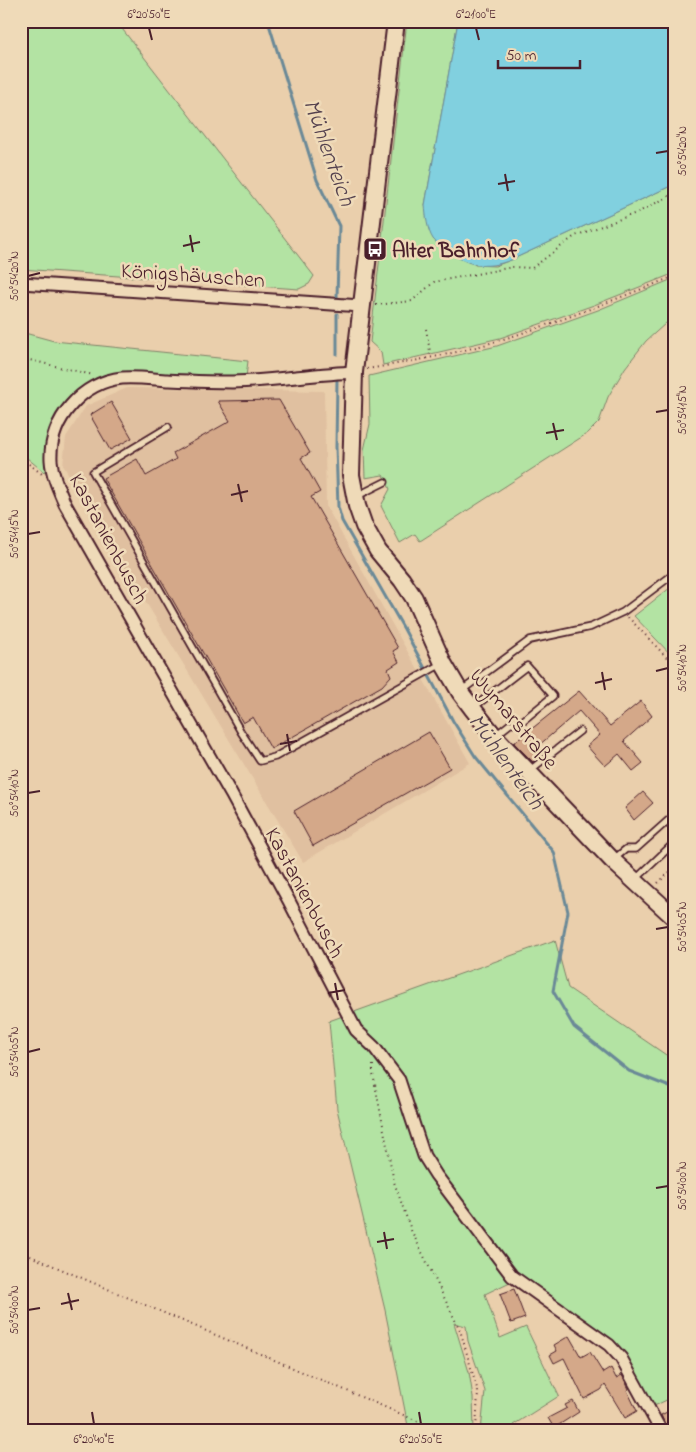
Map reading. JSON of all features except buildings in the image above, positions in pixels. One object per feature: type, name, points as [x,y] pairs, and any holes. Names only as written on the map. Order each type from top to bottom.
[{"type":"main road","name":"Wymarstraße","points":[[396,21],[354,372],[351,475],[355,497],[364,526],[378,550],[414,598],[438,666],[495,736],[612,861],[675,918]]},
{"type":"street","name":"Königshäuschen","points":[[21,283],[361,306]]},
{"type":"street","name":"Kastanienbusch","points":[[354,372],[238,382],[191,382],[121,378],[102,384],[90,389],[77,399],[69,407],[58,424],[52,451],[55,481],[64,504],[253,835],[356,1030],[374,1046],[399,1080],[424,1156],[436,1175],[512,1276],[610,1344],[621,1358],[661,1431]]},
{"type":"lane","points":[[168,427],[93,472],[241,732],[260,761],[275,757],[438,666]]},
{"type":"lane","points":[[355,497],[385,482]]},
{"type":"lane","points":[[460,692],[530,640],[591,627],[623,612],[675,573]]},
{"type":"lane","points":[[472,708],[527,666],[553,696],[520,723],[510,724],[495,736]]},
{"type":"lane","points":[[529,772],[580,731]]},
{"type":"lane","points":[[612,861],[626,850],[636,849],[673,816],[675,817]]},
{"type":"lane","points":[[634,881],[675,842]]},
{"type":"path","points":[[361,306],[412,301],[434,282],[513,267],[532,268],[575,236],[639,212],[675,193]]},
{"type":"path","points":[[354,372],[496,342],[596,307],[675,276]]},
{"type":"path","points":[[426,329],[431,357]]},
{"type":"path","points":[[21,358],[88,373],[102,384]]},
{"type":"path","points":[[21,458],[35,470],[55,481]]},
{"type":"path","points":[[623,612],[675,666]]},
{"type":"path","points":[[647,893],[675,867]]},
{"type":"path","points":[[374,1046],[373,1074],[394,1182],[411,1230],[460,1330],[478,1392],[476,1431]]},
{"type":"path","points":[[21,1252],[441,1431]]},
{"type":"shaded area","points":[[127,388],[324,391],[326,506],[470,763],[303,862],[63,465],[66,437],[86,406]]},
{"type":"green space","points":[[21,21],[116,21],[314,276],[309,284],[299,289],[21,269]]},
{"type":"green space","points":[[407,21],[458,21],[425,205],[475,265],[495,266],[511,260],[675,184],[675,273],[594,305],[500,338],[383,365],[381,352],[370,342]]},
{"type":"green space","points":[[675,37],[675,66],[672,63],[670,52],[671,44]]},
{"type":"green space","points":[[675,278],[675,315],[646,341],[625,368],[608,397],[599,422],[588,433],[420,541],[415,534],[400,543],[381,506],[390,489],[383,475],[365,478],[364,450],[370,424],[369,376],[497,346],[598,310]]},
{"type":"green space","points":[[21,332],[54,341],[248,361],[246,377],[133,372],[89,384],[73,398],[48,466],[44,472],[21,453]]},
{"type":"green space","points":[[675,584],[675,659],[634,616]]},
{"type":"green space","points":[[555,940],[568,988],[675,1061],[675,1396],[652,1407],[618,1348],[510,1282],[485,1294],[500,1338],[526,1327],[559,1396],[513,1425],[515,1431],[481,1431],[485,1391],[468,1341],[466,1326],[454,1323],[469,1372],[473,1397],[474,1431],[409,1431],[385,1310],[337,1109],[329,1021]]},
{"type":"water","points":[[458,21],[675,21],[675,34],[670,57],[675,66],[675,184],[502,263],[477,265],[453,255],[445,249],[431,235],[427,223],[425,205]]},
{"type":"waterway","name":"Mühlenteich","points":[[268,21],[317,180],[339,226],[337,297]]},
{"type":"waterway","name":"Mühlenteich","points":[[337,314],[337,354]]},
{"type":"waterway","name":"Mühlenteich","points":[[337,380],[336,447],[338,507],[342,521],[404,629],[453,721],[475,756],[554,852],[568,912],[553,991],[574,1027],[629,1071],[675,1089]]},
{"type":"place","name":"Alter Bahnhof","points":[[375,249]]}]
